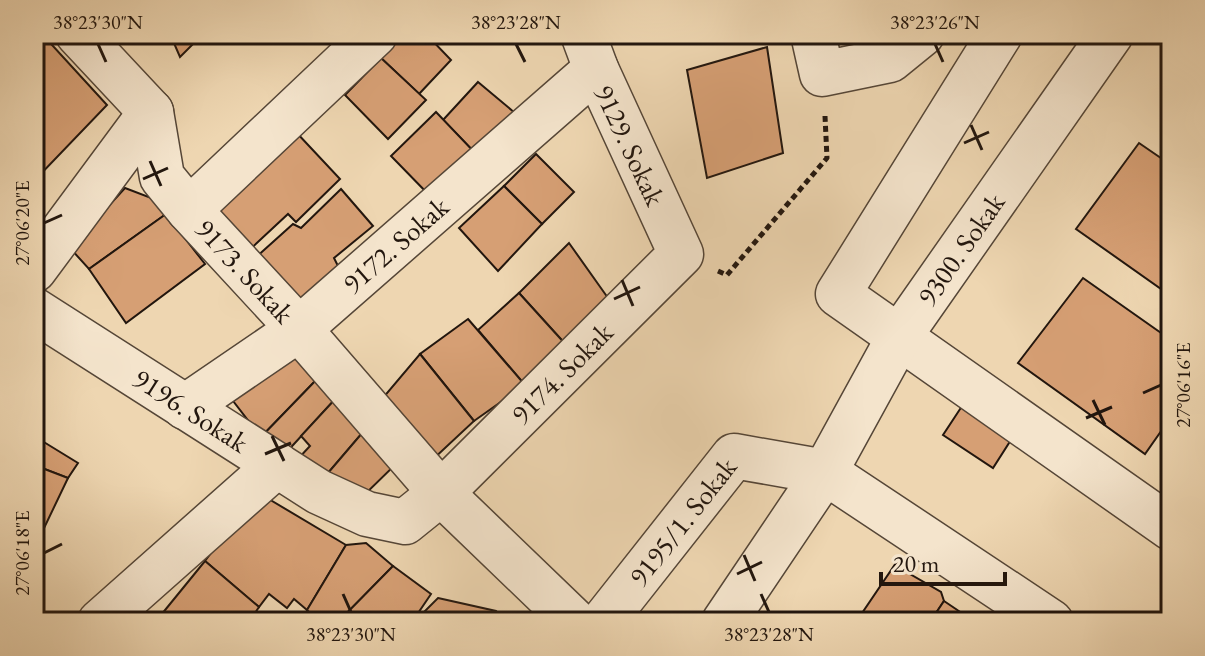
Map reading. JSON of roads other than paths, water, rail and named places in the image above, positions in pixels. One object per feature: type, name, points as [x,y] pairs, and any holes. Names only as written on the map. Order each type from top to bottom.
[{"type":"street","points":[[34,270],[151,112],[78,34]]},
{"type":"street","points":[[189,210],[375,34]]},
{"type":"street","points":[[818,54],[890,60],[922,34]]},
{"type":"street","points":[[1000,34],[838,294],[1171,528]]},
{"type":"street","name":"9300. Sokak","points":[[724,622],[825,472],[899,337],[1111,34]]},
{"type":"street","name":"9129. Sokak","points":[[590,52],[681,254]]},
{"type":"street","name":"9172. Sokak","points":[[185,407],[299,329],[590,52]]},
{"type":"street","name":"9173. Sokak","points":[[151,112],[162,177],[441,493]]},
{"type":"street","name":"9174. Sokak","points":[[441,493],[681,254]]},
{"type":"street","name":"9196. Sokak","points":[[34,310],[319,492],[367,514],[405,522],[441,493]]},
{"type":"street","name":"9195/1. Sokak","points":[[603,622],[734,456],[825,472]]},
{"type":"street","points":[[100,622],[277,465]]},
{"type":"street","points":[[825,472],[1047,621]]},
{"type":"street","points":[[441,493],[575,622]]}]
